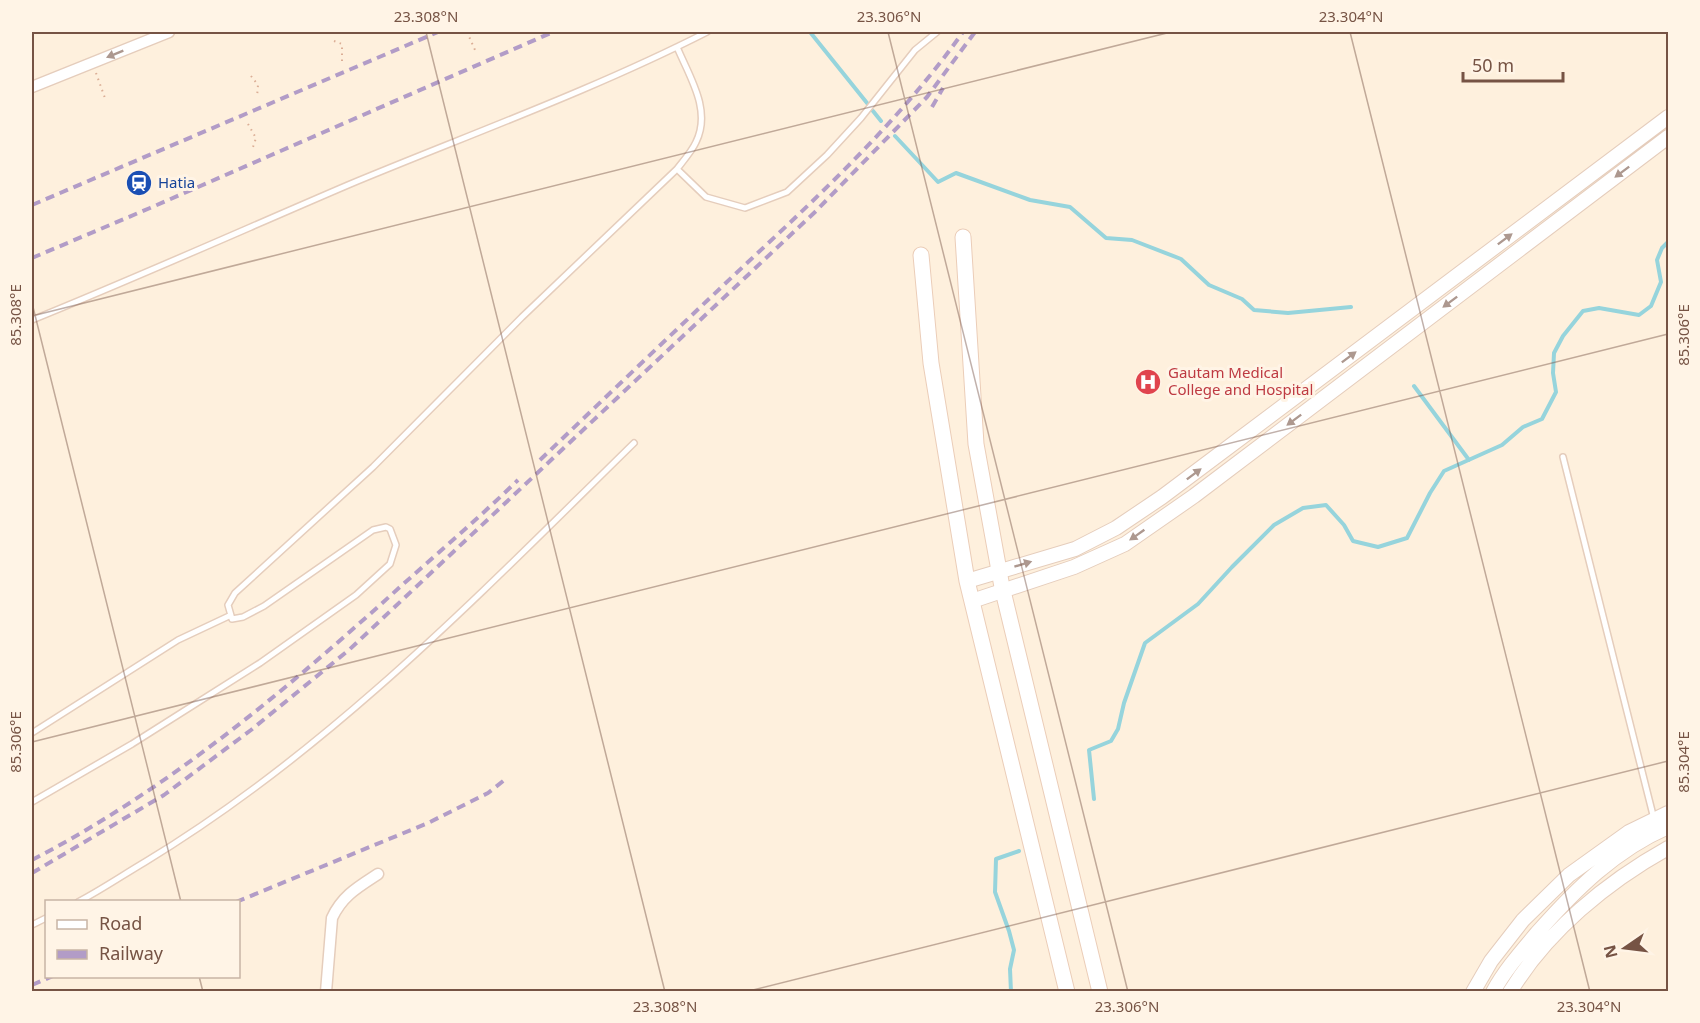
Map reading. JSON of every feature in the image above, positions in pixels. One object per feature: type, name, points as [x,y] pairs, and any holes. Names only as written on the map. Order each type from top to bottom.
[{"type":"main road","points":[[963,237],[976,444],[999,571],[1100,992]]},
{"type":"main road","points":[[921,255],[931,363],[967,581],[1067,992]]},
{"type":"street","points":[[32,87],[169,32]]},
{"type":"street","points":[[967,581],[1075,549],[1116,528],[1162,497],[1668,117]]},
{"type":"street","points":[[972,601],[1074,567],[1125,544],[1194,496],[1668,136]]},
{"type":"street","points":[[1473,992],[1491,961],[1523,920],[1569,874],[1629,832],[1668,813]]},
{"type":"street","points":[[1493,992],[1516,957],[1565,901],[1593,874],[1642,841],[1668,827]]},
{"type":"street","points":[[1510,992],[1522,972],[1559,931],[1604,889],[1639,864],[1668,848]]},
{"type":"street","points":[[326,992],[332,918],[346,895],[378,874]]},
{"type":"lane","points":[[32,320],[349,185],[529,112],[707,32]]},
{"type":"lane","points":[[677,169],[706,197],[745,208],[787,192],[827,155],[861,118],[915,50],[937,32]]},
{"type":"lane","points":[[229,616],[228,605],[235,593],[373,467],[522,318],[677,169],[697,141],[702,120],[702,107],[677,47]]},
{"type":"lane","points":[[81,900],[189,835],[292,761],[395,674],[634,443]]},
{"type":"lane","points":[[1563,457],[1654,820]]},
{"type":"lane","points":[[32,802],[132,744],[260,663],[356,596],[390,564],[396,545],[390,529],[386,527],[373,530],[264,606],[243,617],[232,619],[229,616]]},
{"type":"lane","points":[[32,733],[178,640],[229,616]]},
{"type":"path","points":[[467,32],[475,50]]},
{"type":"path","points":[[334,41],[342,44],[342,61]]},
{"type":"path","points":[[92,63],[106,101]]},
{"type":"path","points":[[251,76],[258,85],[257,97]]},
{"type":"path","points":[[248,124],[256,138],[253,147]]},
{"type":"waterway","points":[[810,32],[867,103]]},
{"type":"waterway","points":[[873,111],[881,121]]},
{"type":"waterway","points":[[895,136],[938,182],[956,173],[1030,200],[1070,207],[1106,238],[1132,240],[1181,259],[1209,285],[1242,299],[1254,310],[1288,313],[1351,307]]},
{"type":"waterway","points":[[1094,799],[1089,750],[1111,741],[1118,729],[1124,703],[1145,643],[1198,604],[1274,525],[1303,508],[1326,505],[1344,525],[1353,541],[1378,547],[1407,538],[1444,471],[1502,445],[1523,427],[1542,419],[1556,392],[1553,373],[1554,353],[1563,336],[1583,311],[1599,308],[1639,315],[1651,306],[1661,282],[1657,260],[1662,248],[1668,242]]},
{"type":"waterway","points":[[1414,386],[1469,460]]},
{"type":"waterway","points":[[1011,992],[1010,969],[1014,950],[995,892],[996,859],[1019,851]]},
{"type":"railway","points":[[32,205],[438,32]]},
{"type":"railway","points":[[32,258],[553,32]]},
{"type":"railway","points":[[540,460],[861,153],[914,94],[963,32]]},
{"type":"railway","points":[[32,873],[164,795],[251,730],[350,649],[815,212],[927,97],[975,32]]},
{"type":"railway","points":[[932,107],[943,88]]},
{"type":"railway","points":[[32,860],[131,802],[225,736],[314,663],[518,480]]},
{"type":"railway","points":[[240,900],[428,823],[488,793],[507,778]]},
{"type":"railway","points":[[32,985],[48,978]]},
{"type":"place","name":"Hatia","points":[[139,183]]},
{"type":"place","name":"Gautam Medical College and Hospital","points":[[1148,382]]}]
